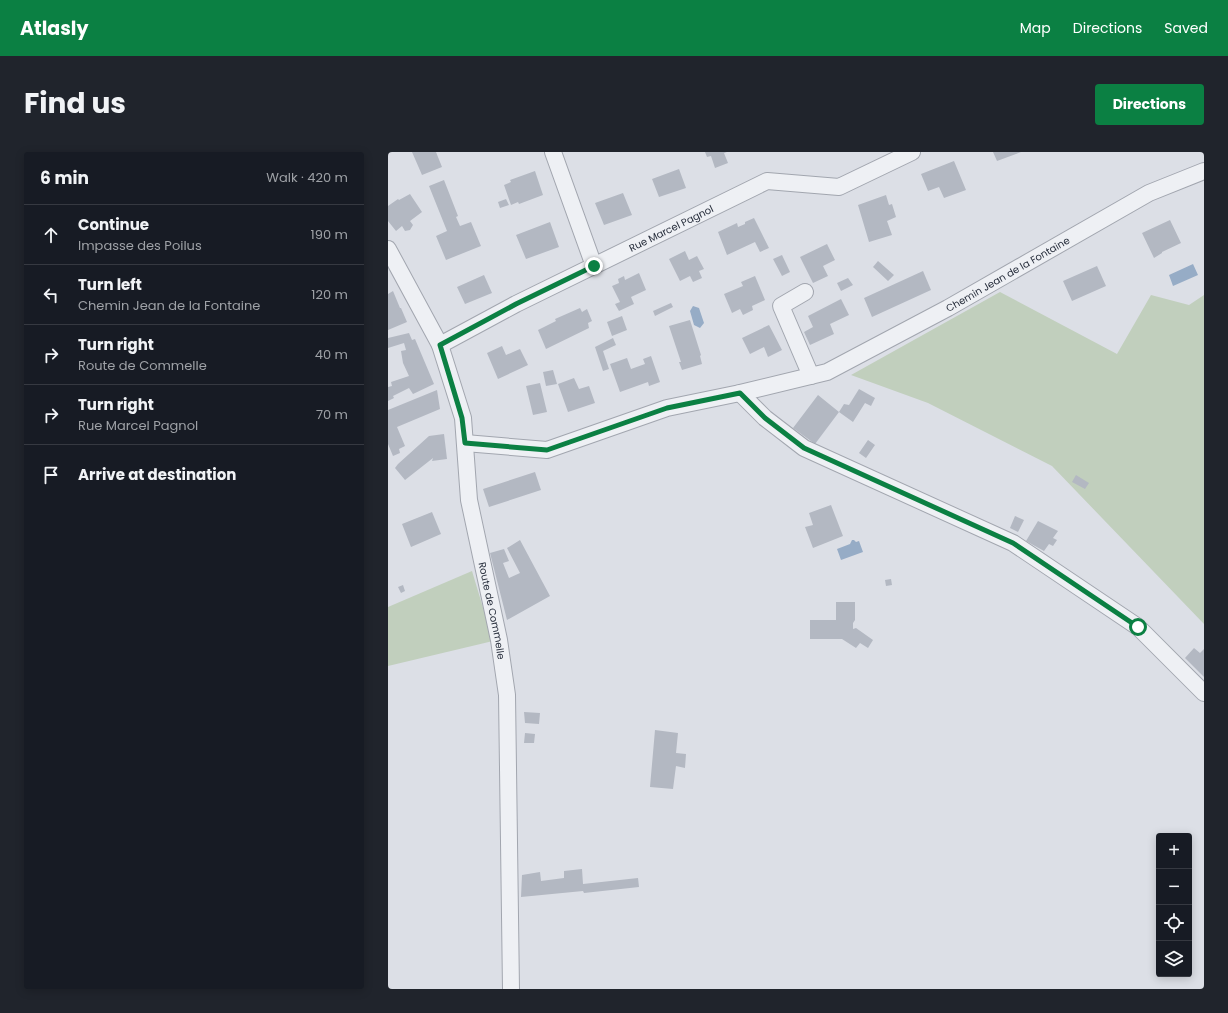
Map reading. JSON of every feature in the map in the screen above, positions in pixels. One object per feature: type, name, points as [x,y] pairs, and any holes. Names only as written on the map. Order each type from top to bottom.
[{"type":"street","points":[[553,152],[594,266]]},
{"type":"street","name":"Rue Marcel Pagnol","points":[[440,345],[516,304],[767,181],[839,187],[912,152]]},
{"type":"street","name":"Chemin Jean de la Fontaine","points":[[465,443],[547,450],[667,408],[740,393],[827,372],[935,315],[1149,193],[1204,171]]},
{"type":"street","name":"Route de Commelle","points":[[388,249],[440,345],[462,418],[469,500],[499,640],[507,695],[511,989]]},
{"type":"street","points":[[805,292],[781,306],[811,376]]},
{"type":"street","points":[[740,393],[765,418],[804,448],[1013,543],[1138,627],[1204,693]]},
{"type":"green space","points":[[1000,292],[1117,354],[1151,295],[1189,305],[1204,295],[1204,624],[1052,466],[928,403],[851,375]]},
{"type":"green space","points":[[472,571],[493,641],[388,666],[388,607]]},
{"type":"water","points":[[1193,264],[1198,275],[1173,286],[1169,275]]},
{"type":"water","points":[[693,306],[699,308],[704,323],[700,328],[694,325],[690,311]]},
{"type":"water","points":[[852,540],[856,542],[859,541],[863,552],[841,560],[837,549],[850,544]]},
{"type":"building","points":[[412,152],[436,152],[442,167],[422,175]]},
{"type":"building","points":[[705,152],[727,152],[724,153],[728,163],[715,168],[711,156],[707,157]]},
{"type":"building","points":[[993,152],[1021,152],[997,161]]},
{"type":"building","points":[[954,161],[966,190],[944,198],[939,187],[928,191],[921,174]]},
{"type":"building","points":[[679,169],[686,188],[659,197],[652,179]]},
{"type":"building","points":[[535,171],[543,195],[519,204],[518,202],[511,205],[504,185],[511,182],[510,180]]},
{"type":"building","points":[[444,180],[458,216],[456,217],[460,226],[471,222],[481,246],[446,260],[436,236],[447,231],[429,186]]},
{"type":"building","points":[[623,193],[632,215],[604,225],[595,203]]},
{"type":"building","points":[[410,194],[422,212],[410,221],[413,225],[410,230],[405,231],[402,226],[396,231],[388,221],[388,206],[398,199],[399,200]]},
{"type":"building","points":[[886,195],[889,205],[892,204],[896,217],[887,221],[892,235],[869,242],[858,205]]},
{"type":"building","points":[[506,199],[509,205],[500,208],[498,202]]},
{"type":"building","points":[[754,218],[769,248],[760,252],[755,242],[727,255],[718,232],[737,223],[738,227]]},
{"type":"building","points":[[1170,220],[1181,243],[1162,252],[1154,258],[1142,233]]},
{"type":"building","points":[[550,222],[559,247],[526,259],[516,235]]},
{"type":"building","points":[[827,244],[835,260],[823,266],[828,276],[813,283],[800,257]]},
{"type":"building","points":[[685,251],[689,260],[697,256],[704,269],[699,271],[702,278],[693,282],[690,276],[680,281],[669,259]]},
{"type":"building","points":[[782,255],[790,272],[782,276],[773,259]]},
{"type":"building","points":[[878,261],[894,275],[888,281],[873,267]]},
{"type":"building","points":[[1097,266],[1106,286],[1072,301],[1063,281]]},
{"type":"building","points":[[923,271],[931,290],[872,317],[864,298]]},
{"type":"building","points":[[639,273],[646,290],[631,297],[634,304],[619,311],[615,304],[620,302],[612,286],[619,283],[618,279],[624,276],[625,280]]},
{"type":"building","points":[[484,275],[492,293],[465,304],[457,287]]},
{"type":"building","points":[[755,276],[765,300],[752,306],[753,310],[743,315],[740,309],[732,313],[724,294],[743,286],[741,282]]},
{"type":"building","points":[[848,278],[853,285],[841,291],[837,283]]},
{"type":"building","points":[[393,291],[407,322],[388,330],[388,294]]},
{"type":"building","points":[[841,299],[849,315],[830,324],[834,334],[810,345],[804,332],[813,327],[808,316]]},
{"type":"building","points":[[671,303],[673,307],[655,316],[653,311]]},
{"type":"building","points":[[580,308],[582,312],[587,309],[592,321],[588,323],[589,328],[546,349],[538,330],[556,321],[555,319]]},
{"type":"building","points":[[622,316],[627,330],[612,336],[607,322]]},
{"type":"building","points":[[690,320],[701,355],[702,364],[682,370],[679,362],[681,362],[669,326]]},
{"type":"building","points":[[769,325],[782,350],[768,357],[764,347],[750,354],[742,338]]},
{"type":"building","points":[[409,333],[412,340],[415,339],[434,384],[413,394],[409,388],[393,396],[394,398],[388,401],[388,387],[392,386],[391,382],[409,376],[403,363],[401,351],[406,350],[404,343],[388,348],[388,338]]},
{"type":"building","points":[[613,338],[616,345],[603,351],[609,369],[603,371],[595,347]]},
{"type":"building","points":[[502,346],[506,355],[520,349],[528,365],[498,379],[487,353]]},
{"type":"building","points":[[651,356],[660,382],[649,386],[648,382],[620,392],[610,364],[627,358],[631,369],[645,364],[643,359]]},
{"type":"building","points":[[553,370],[557,384],[546,386],[543,372]]},
{"type":"building","points":[[574,378],[579,389],[589,386],[595,403],[568,412],[558,384]]},
{"type":"building","points":[[540,383],[547,412],[533,415],[526,386]]},
{"type":"building","points":[[859,389],[875,398],[871,406],[865,403],[853,422],[839,412],[844,404],[849,405]]},
{"type":"building","points":[[437,390],[440,409],[397,427],[405,446],[399,449],[400,453],[393,456],[388,444],[388,410]]},
{"type":"building","points":[[818,395],[839,412],[815,444],[793,428]]},
{"type":"building","points":[[444,434],[447,459],[432,461],[433,458],[405,480],[395,468],[398,464],[429,436]]},
{"type":"building","points":[[868,440],[875,445],[866,458],[859,453]]},
{"type":"building","points":[[535,472],[541,490],[489,507],[483,489]]},
{"type":"building","points":[[1076,475],[1089,483],[1085,489],[1072,482]]},
{"type":"building","points":[[831,505],[843,536],[813,548],[805,527],[813,525],[809,513]]},
{"type":"building","points":[[432,512],[441,534],[411,547],[402,524]]},
{"type":"building","points":[[1015,516],[1024,520],[1018,532],[1010,528]]},
{"type":"building","points":[[1038,521],[1058,531],[1053,538],[1057,540],[1053,546],[1049,544],[1044,551],[1026,541]]},
{"type":"building","points":[[520,540],[550,596],[507,620],[490,553],[504,549],[509,561],[503,563],[509,578],[520,573],[507,548]]},
{"type":"building","points":[[891,579],[892,585],[886,586],[885,580]]},
{"type":"building","points":[[403,585],[405,591],[401,593],[398,587]]},
{"type":"building","points":[[836,602],[855,602],[855,620],[853,623],[853,629],[856,628],[873,640],[868,648],[860,643],[856,648],[842,639],[810,639],[810,620],[836,620]]},
{"type":"building","points":[[1194,648],[1200,653],[1204,649],[1204,677],[1185,658]]},
{"type":"building","points":[[524,712],[540,713],[539,724],[525,723]]},
{"type":"building","points":[[655,730],[678,733],[676,753],[686,754],[685,768],[676,766],[673,789],[650,787]]},
{"type":"building","points":[[525,733],[535,734],[534,743],[524,743]]},
{"type":"building","points":[[582,869],[583,884],[638,878],[639,887],[584,893],[583,891],[521,897],[522,875],[540,872],[541,881],[564,878],[564,871]]},
{"type":"route","points":[[594,266],[516,304],[440,345],[462,418],[465,443],[547,450],[667,408],[740,393],[765,418],[804,448],[1013,543],[1138,627]]}]
